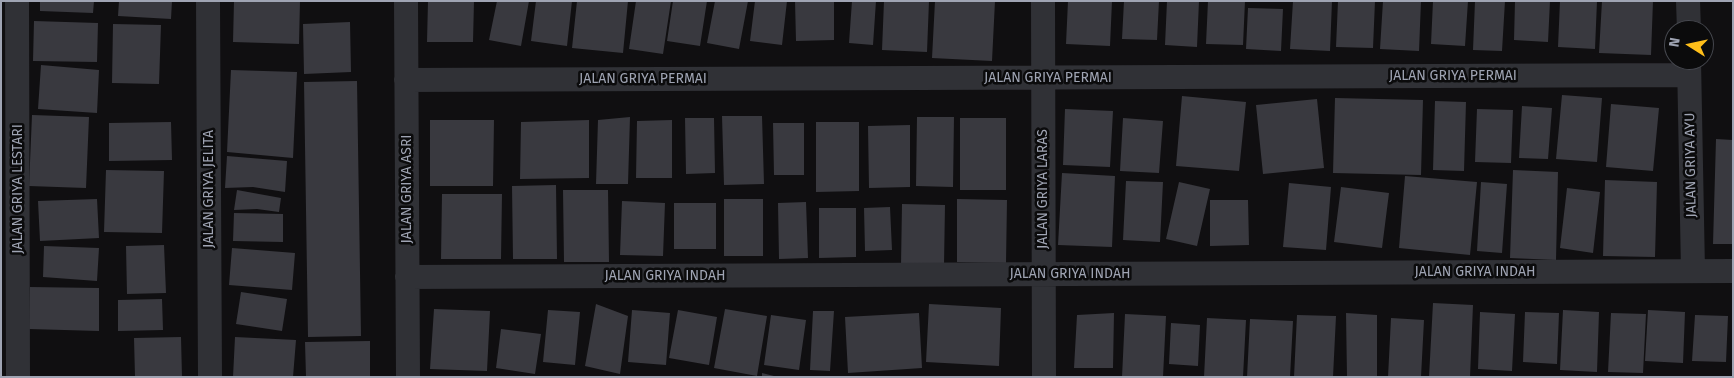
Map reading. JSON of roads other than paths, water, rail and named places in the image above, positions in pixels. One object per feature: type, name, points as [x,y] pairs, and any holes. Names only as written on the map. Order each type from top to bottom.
[{"type":"street","name":"JALAN GRIYA LESTARI","points":[[18,1],[10,298],[18,377]]},
{"type":"street","name":"JALAN GRIYA JELITA","points":[[208,1],[210,377]]},
{"type":"street","name":"JALAN GRIYA ASRI","points":[[406,1],[408,377]]},
{"type":"street","name":"JALAN GRIYA LARAS","points":[[1042,1],[1044,377]]},
{"type":"street","points":[[1688,1],[1689,20]]},
{"type":"street","name":"JALAN GRIYA PERMAI","points":[[406,80],[1043,78],[1664,68]]},
{"type":"street","name":"JALAN GRIYA AYU","points":[[1689,70],[1693,271]]},
{"type":"street","name":"JALAN GRIYA INDAH","points":[[407,277],[1733,271]]}]
